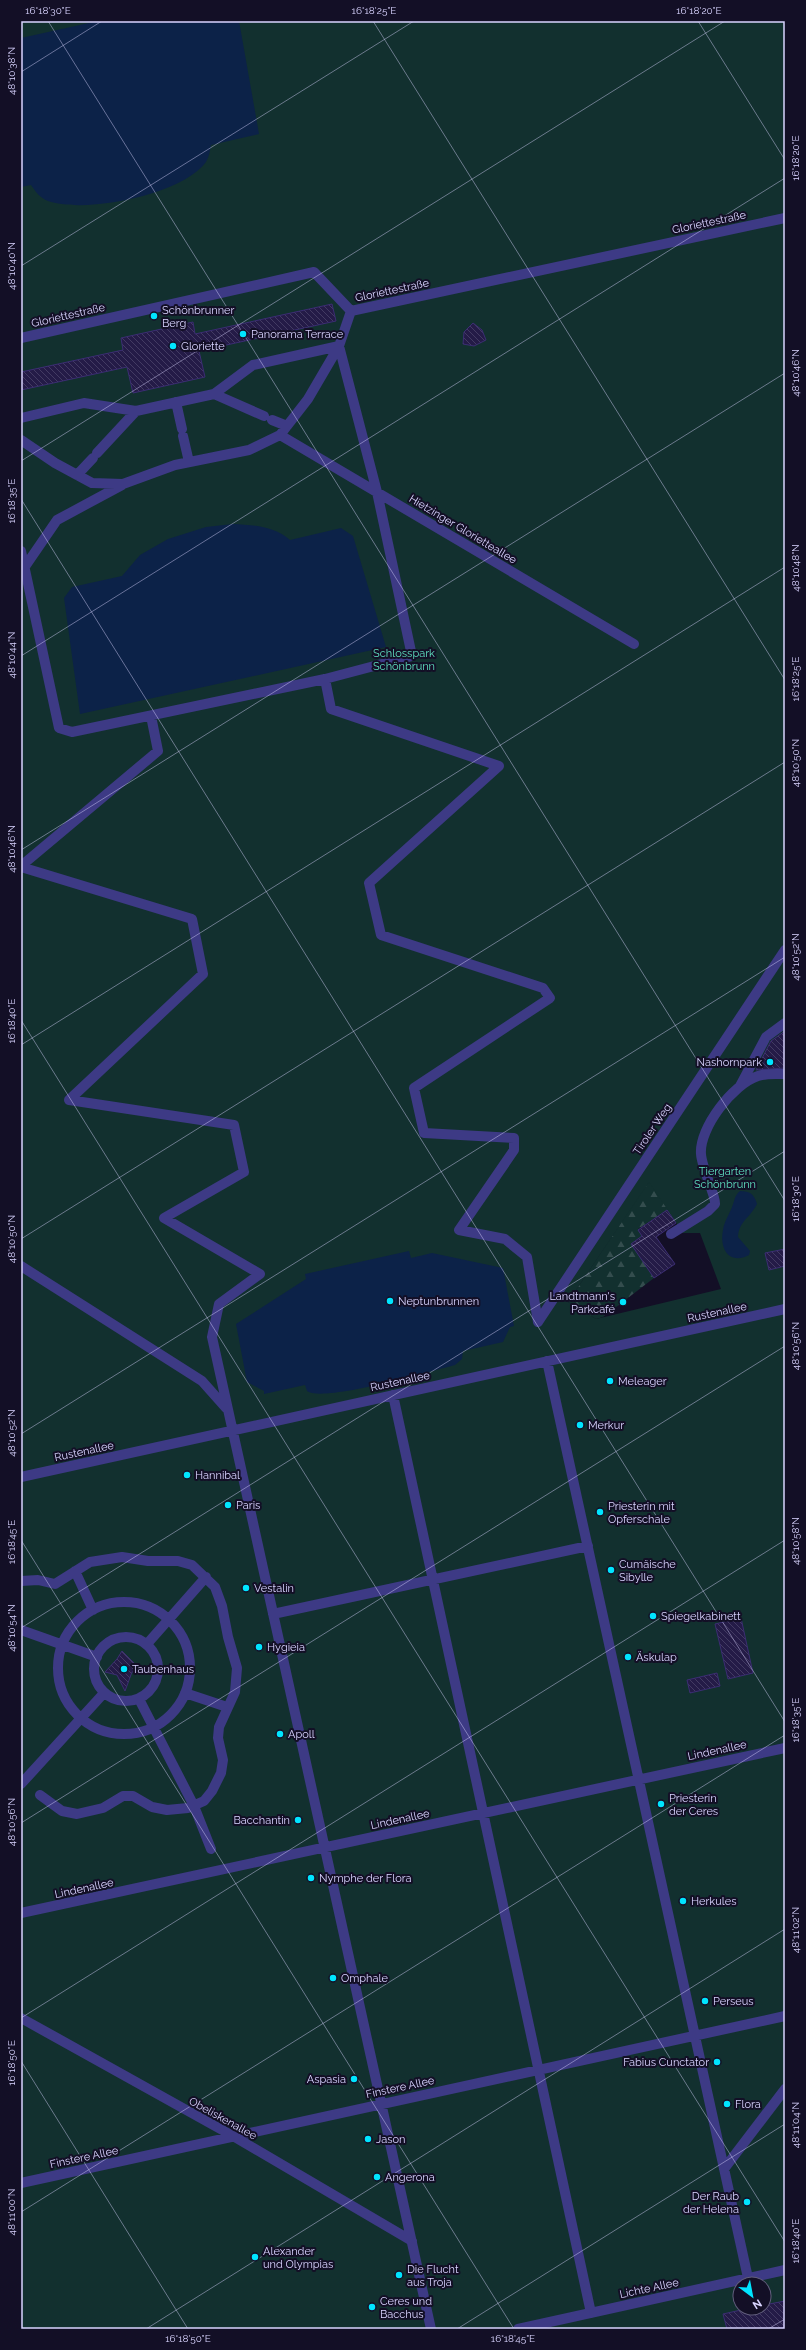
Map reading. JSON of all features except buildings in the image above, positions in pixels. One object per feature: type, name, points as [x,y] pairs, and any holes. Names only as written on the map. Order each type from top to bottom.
[{"type":"street","name":"Gloriettestraße","points":[[21,338],[314,272],[351,311],[785,218]]},
{"type":"street","points":[[22,571],[57,520],[123,484],[189,462],[249,450],[280,435],[308,399],[338,346],[351,311]]},
{"type":"street","points":[[21,418],[84,402],[136,411],[214,394],[253,365],[338,346]]},
{"type":"street","points":[[21,551],[22,571],[59,728],[72,732],[325,679],[412,656],[377,492],[338,346]]},
{"type":"street","points":[[214,394],[287,426]]},
{"type":"street","points":[[176,402],[189,462]]},
{"type":"street","points":[[77,475],[136,411]]},
{"type":"street","name":"Hietzinger Glorietteallee","points":[[280,435],[634,644]]},
{"type":"street","points":[[21,440],[56,463],[92,483],[123,484]]},
{"type":"street","name":"Tiroler Weg","points":[[325,679],[331,709],[499,766],[369,883],[381,935],[543,988],[550,998],[414,1088],[424,1133],[514,1138],[514,1150],[459,1230],[505,1239],[527,1257],[538,1322],[785,950]]},
{"type":"street","points":[[21,867],[158,751],[151,716]]},
{"type":"street","points":[[21,867],[192,919],[203,974],[70,1100],[234,1125],[244,1172],[164,1218],[260,1274],[219,1304],[212,1338],[431,2329]]},
{"type":"street","points":[[671,1234],[708,1211],[715,1204],[702,1163],[701,1143],[708,1124],[740,1086],[766,1038],[785,1023]]},
{"type":"street","points":[[740,1086],[756,1076],[785,1074]]},
{"type":"street","points":[[21,1266],[202,1381],[228,1410]]},
{"type":"street","name":"Rustenallee","points":[[21,1477],[785,1309]]},
{"type":"street","points":[[547,1361],[748,2276]]},
{"type":"street","points":[[393,1395],[591,2313]]},
{"type":"street","points":[[273,1614],[588,1546]]},
{"type":"street","points":[[21,1581],[38,1580],[55,1584],[90,1562],[122,1557],[148,1561],[178,1561],[192,1565],[215,1587],[222,1606],[228,1637],[237,1668],[235,1692],[219,1727],[218,1738],[222,1760],[219,1780],[204,1801],[194,1806],[174,1810],[160,1810],[128,1795],[117,1798],[103,1808],[77,1814],[62,1811],[40,1796]]},
{"type":"street","points":[[75,1571],[93,1610]]},
{"type":"street","points":[[147,1644],[206,1577]]},
{"type":"street","points":[[132,1602],[158,1611],[168,1619],[183,1637],[190,1659],[189,1676],[185,1692],[172,1712],[154,1726],[132,1733],[110,1732],[90,1724],[81,1718],[72,1708],[61,1688],[58,1666],[62,1645],[74,1625],[93,1610],[105,1605],[132,1602]]},
{"type":"street","points":[[21,1630],[96,1657]]},
{"type":"street","points":[[119,1638],[138,1639],[147,1644],[154,1652],[158,1662],[158,1674],[155,1684],[148,1693],[139,1699],[124,1701],[114,1699],[104,1693],[94,1675],[96,1657],[102,1648],[119,1638]]},
{"type":"street","points":[[185,1692],[227,1707]]},
{"type":"street","points":[[21,1784],[104,1693]]},
{"type":"street","points":[[139,1699],[194,1806],[210,1848]]},
{"type":"street","name":"Lindenallee","points":[[21,1914],[785,1748]]},
{"type":"street","name":"Finstere Allee","points":[[21,2183],[785,2016]]},
{"type":"street","name":"Obeliskenallee","points":[[21,2018],[233,2136],[412,2241]]},
{"type":"street","points":[[724,2169],[785,2089]]},
{"type":"street","name":"Lichte Allee","points":[[757,2276],[785,2270]]},
{"type":"street","name":"Lichte Allee","points":[[518,2329],[732,2282]]},
{"type":"green space","name":"Schlosspark Schönbrunn","points":[[21,21],[785,21],[785,2329],[21,2329]],"holes":[[[649,1182],[683,1233],[700,1233],[721,1289],[596,1319],[568,1302]]]},
{"type":"green space","points":[[785,977],[676,1223],[667,1210],[638,1229],[642,1236],[631,1244],[654,1278],[603,1317],[596,1319],[568,1302]]},
{"type":"water","points":[[98,21],[239,21],[259,134],[211,145],[206,162],[194,174],[176,184],[132,199],[85,205],[64,204],[45,200],[31,185],[21,187],[21,38]]},
{"type":"water","points":[[233,524],[263,527],[284,535],[290,540],[341,528],[353,536],[386,647],[80,714],[64,598],[72,587],[122,576],[140,555],[168,539],[206,527]]},
{"type":"water","points":[[740,1191],[751,1194],[757,1204],[740,1227],[738,1237],[750,1251],[749,1255],[742,1258],[736,1258],[727,1254],[724,1249],[722,1237],[725,1221],[736,1196]]},
{"type":"water","name":"Neptunbrunnen","points":[[409,1251],[411,1258],[432,1253],[503,1268],[514,1326],[510,1327],[503,1342],[463,1351],[462,1359],[455,1365],[354,1390],[317,1394],[307,1391],[305,1385],[264,1394],[264,1391],[247,1382],[236,1324],[306,1279],[305,1274]]},
{"type":"place","name":"Schönbrunner Berg","points":[[154,316]]},
{"type":"place","name":"Panorama Terrace","points":[[243,334]]},
{"type":"place","name":"Gloriette","points":[[173,346]]},
{"type":"place","name":"Nashornpark","points":[[770,1062]]},
{"type":"place","name":"Neptunbrunnen","points":[[390,1301]]},
{"type":"place","name":"Landtmann's Parkcafé","points":[[623,1302]]},
{"type":"place","name":"Meleager","points":[[610,1381]]},
{"type":"place","name":"Merkur","points":[[580,1425]]},
{"type":"place","name":"Hannibal","points":[[187,1475]]},
{"type":"place","name":"Paris","points":[[228,1505]]},
{"type":"place","name":"Priesterin mit Opferschale","points":[[600,1512]]},
{"type":"place","name":"Cumäische Sibylle","points":[[611,1570]]},
{"type":"place","name":"Vestalin","points":[[246,1588]]},
{"type":"place","name":"Spiegelkabinett","points":[[653,1616]]},
{"type":"place","name":"Hygieia","points":[[259,1647]]},
{"type":"place","name":"Äskulap","points":[[628,1657]]},
{"type":"place","name":"Taubenhaus","points":[[124,1669]]},
{"type":"place","name":"Apoll","points":[[280,1734]]},
{"type":"place","name":"Priesterin der Ceres","points":[[661,1804]]},
{"type":"place","name":"Bacchantin","points":[[298,1820]]},
{"type":"place","name":"Nymphe der Flora","points":[[311,1878]]},
{"type":"place","name":"Herkules","points":[[683,1901]]},
{"type":"place","name":"Omphale","points":[[333,1978]]},
{"type":"place","name":"Perseus","points":[[705,2001]]},
{"type":"place","name":"Fabius Cunctator","points":[[717,2062]]},
{"type":"place","name":"Aspasia","points":[[354,2079]]},
{"type":"place","name":"Flora","points":[[727,2104]]},
{"type":"place","name":"Jason","points":[[368,2139]]},
{"type":"place","name":"Angerona","points":[[377,2177]]},
{"type":"place","name":"Der Raub der Helena","points":[[747,2202]]},
{"type":"place","name":"Alexander und Olympias","points":[[255,2257]]},
{"type":"place","name":"Die Flucht aus Troja","points":[[399,2275]]},
{"type":"place","name":"Ceres und Bacchus","points":[[372,2307]]},
{"type":"park label","name":"Tiergarten Schönbrunn","points":[[725,1177]]}]
